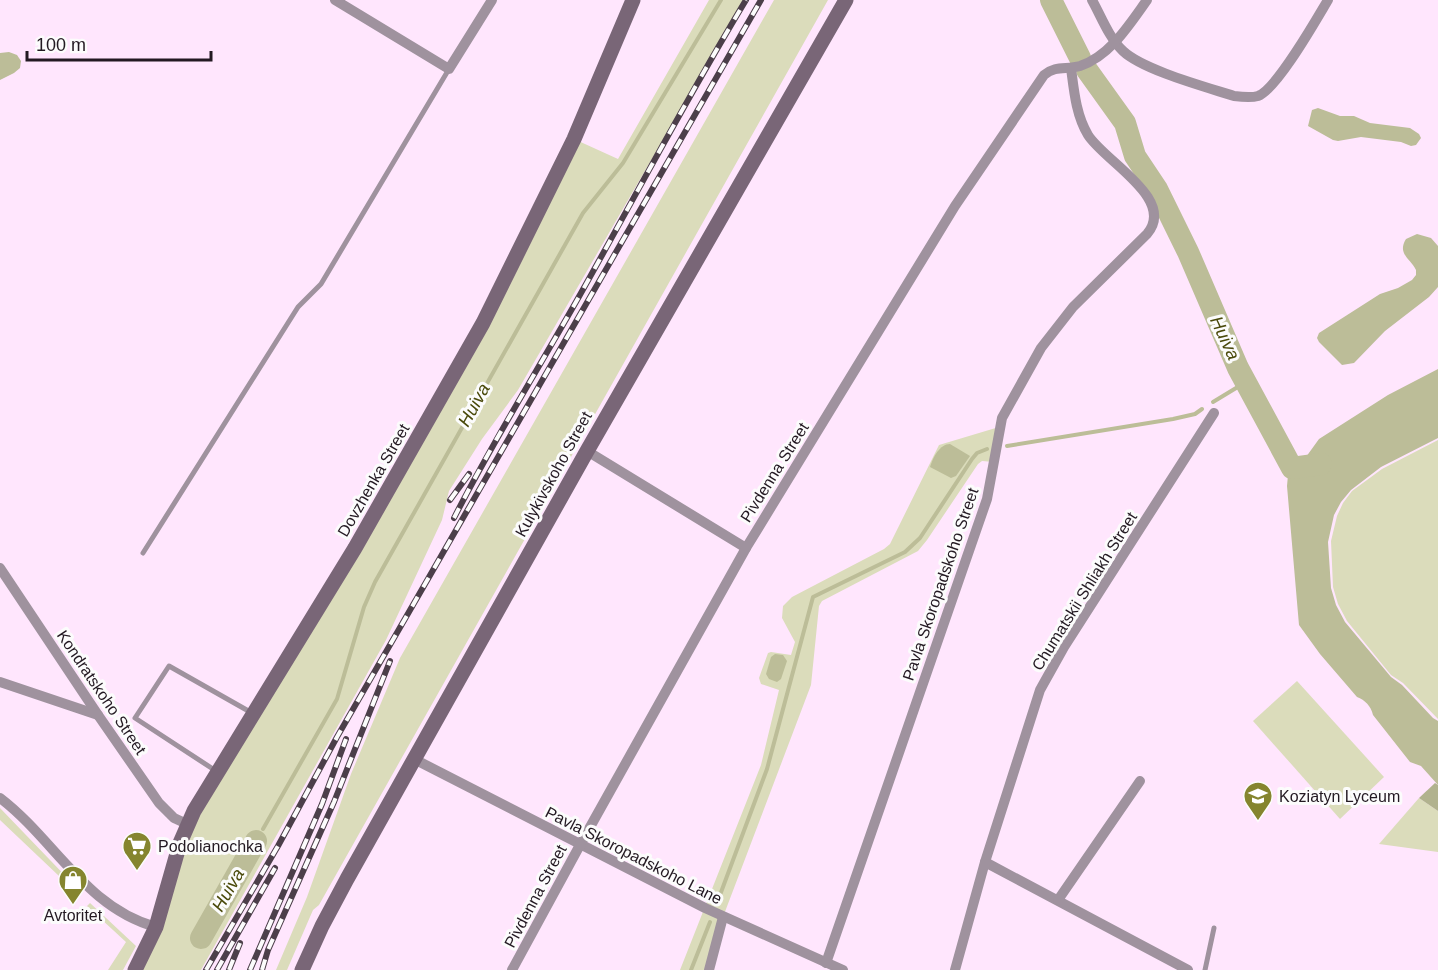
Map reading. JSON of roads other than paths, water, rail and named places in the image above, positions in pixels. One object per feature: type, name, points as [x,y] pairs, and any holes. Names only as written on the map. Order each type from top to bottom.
[{"type":"street","points":[[335,0],[449,69],[492,0]]},
{"type":"street","name":"Dovzhenka Street","points":[[135,970],[156,927],[188,824],[217,772],[355,548],[483,323],[574,139],[632,0]]},
{"type":"street","name":"Kulykivskoho Street","points":[[302,970],[330,910],[586,451],[846,0]]},
{"type":"street","points":[[1092,0],[1115,41],[1125,53],[1156,69],[1234,96],[1257,96],[1275,81],[1328,0]]},
{"type":"street","name":"Pivdenna Street","points":[[512,970],[579,845],[746,548],[949,216],[1029,94],[1048,72],[1061,67],[1071,68],[1091,60],[1115,41],[1147,0]]},
{"type":"street","name":"Pavla Skoropadskoho Street","points":[[826,963],[987,499],[997,451],[999,428],[1006,409],[1054,329],[1080,299],[1147,234],[1154,224],[1155,212],[1146,195],[1126,172],[1100,150],[1084,126],[1076,104],[1071,68]]},
{"type":"street","name":"Chumatskii Shliakh Street","points":[[955,970],[985,862],[1040,690],[1052,667],[1214,413]]},
{"type":"street","points":[[586,451],[746,548]]},
{"type":"street","name":"Kondratskoho Street","points":[[0,568],[165,811],[188,824]]},
{"type":"street","points":[[0,682],[98,715]]},
{"type":"street","name":"Pavla Skoropadskoho Lane","points":[[414,759],[723,917],[843,970]]},
{"type":"street","points":[[1058,900],[1140,781]]},
{"type":"street","points":[[0,798],[107,903],[128,918],[156,927]]},
{"type":"street","points":[[985,862],[1188,970]]},
{"type":"street","points":[[709,970],[723,917]]},
{"type":"lane","points":[[143,553],[298,307],[321,284],[449,69]]},
{"type":"lane","points":[[217,772],[135,718],[169,666],[253,713]]},
{"type":"lane","points":[[1204,970],[1214,928]]},
{"type":"waterway","name":"Huiva","points":[[263,829],[337,699],[364,607],[375,582],[583,213],[623,163],[721,0]]},
{"type":"waterway","name":"Huiva","points":[[1051,0],[1080,58]]},
{"type":"waterway","name":"Huiva","points":[[1087,70],[1125,123],[1135,156],[1157,189],[1188,252],[1238,368],[1292,468],[1321,464]]},
{"type":"waterway","points":[[1213,402],[1246,382]]},
{"type":"waterway","points":[[1007,446],[1173,419],[1195,414],[1202,409]]},
{"type":"waterway","points":[[717,903],[767,769],[813,597],[905,552],[920,538],[972,459],[977,453],[987,449]]},
{"type":"waterway","name":"Huiva","points":[[201,938],[256,841]]},
{"type":"waterway","points":[[691,970],[710,922]]},
{"type":"railway","points":[[454,518],[746,0]]},
{"type":"railway","points":[[206,970],[278,846],[337,737],[761,0]]},
{"type":"railway","points":[[450,500],[469,474]]},
{"type":"railway","points":[[262,970],[268,950],[334,802],[390,661]]},
{"type":"railway","points":[[250,970],[322,804],[346,739]]},
{"type":"railway","points":[[217,970],[275,868]]},
{"type":"railway","points":[[229,970],[240,943]]},
{"type":"place","name":"Koziatyn Lyceum","points":[[1258,822]]},
{"type":"place","name":"Podolianochka","points":[[137,872]]},
{"type":"place","name":"Avtoritet","points":[[73,906]]}]
